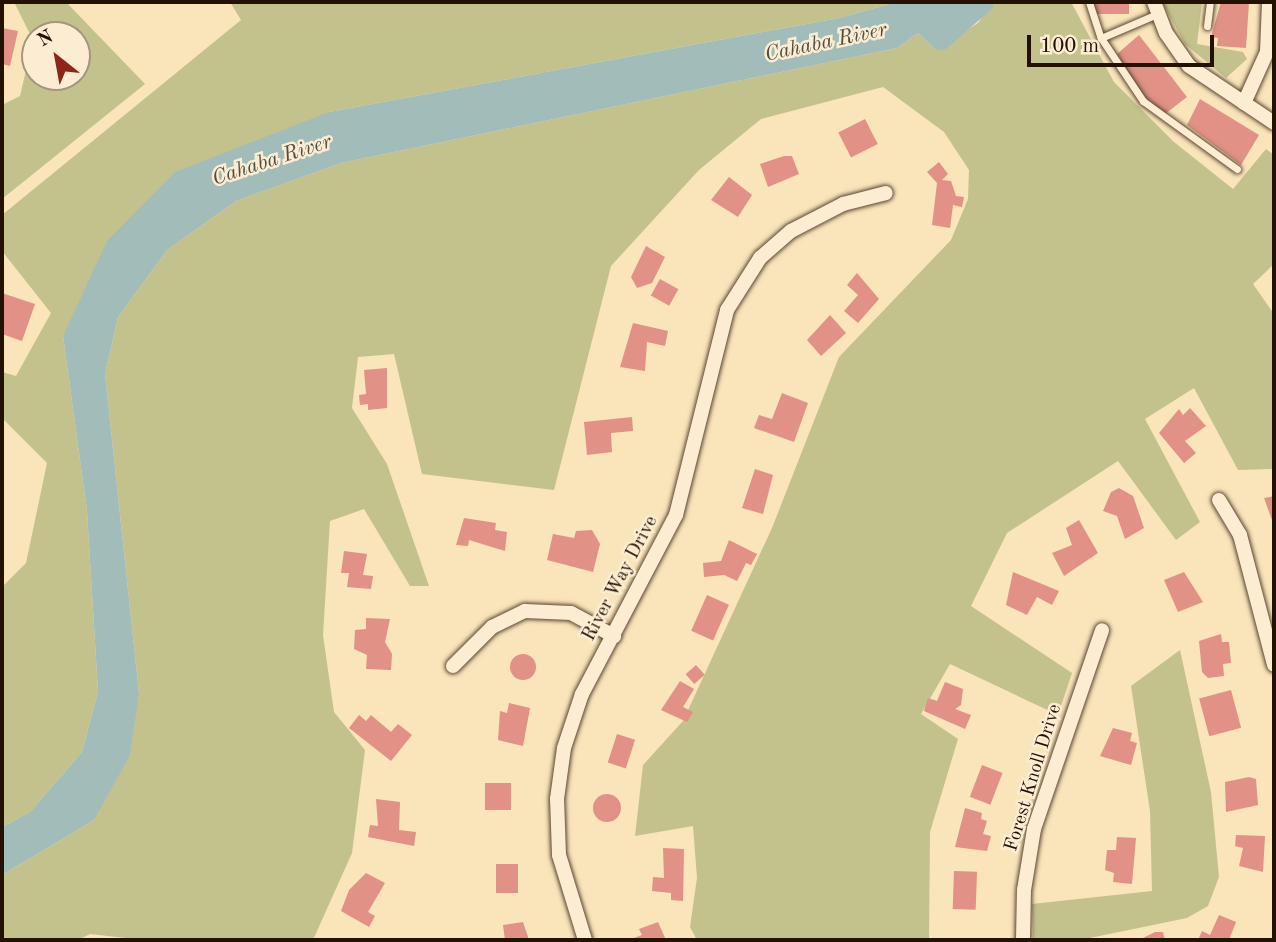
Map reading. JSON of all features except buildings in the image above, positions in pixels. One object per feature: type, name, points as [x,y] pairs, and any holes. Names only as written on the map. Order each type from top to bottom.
[{"type":"street","points":[[1244,103],[1267,52],[1269,2]]},
{"type":"street","points":[[1155,8],[1189,66],[1274,123]]},
{"type":"street","name":"River Way Drive","points":[[585,940],[559,855],[557,799],[570,723],[676,515],[719,335],[736,291],[760,258],[791,231],[843,204],[886,193]]},
{"type":"street","points":[[1219,500],[1240,535],[1274,665]]},
{"type":"street","points":[[453,666],[492,626],[540,608],[571,613],[614,636]]},
{"type":"street","name":"Forest Knoll Drive","points":[[1023,940],[1024,890],[1034,829],[1102,630]]},
{"type":"lane","points":[[1089,2],[1101,38],[1143,101],[1237,169]]},
{"type":"lane","points":[[1207,26],[1210,2]]},
{"type":"lane","points":[[1101,38],[1155,8]]},
{"type":"shaded area","points":[[14,2],[66,2],[84,21],[24,21]]},
{"type":"shaded area","points":[[230,2],[897,2],[839,18],[329,112],[63,336],[87,511],[98,692],[82,752],[30,812],[2,827],[2,587],[26,563],[47,463],[2,418],[2,372],[16,376],[51,313],[2,251],[2,215],[241,20]]},
{"type":"shaded area","points":[[993,2],[1071,2],[1114,82],[1174,142],[1233,189],[1266,149],[1274,155],[1274,264],[1253,284],[1274,314],[1274,469],[1238,470],[1194,388],[1145,419],[1200,522],[1176,540],[1118,461],[1007,533],[971,606],[1072,673],[1058,715],[950,664],[921,714],[958,739],[930,832],[929,940],[697,940],[690,927],[697,878],[693,826],[635,836],[643,765],[683,721],[772,528],[839,357],[951,240],[968,199],[969,170],[944,132],[883,87],[761,119],[699,170],[611,266],[554,490],[422,474],[394,354],[358,357],[352,408],[387,464],[429,586],[410,586],[364,509],[330,521],[323,635],[334,712],[365,750],[352,853],[313,940],[143,940],[90,934],[78,940],[2,940],[2,875],[94,820],[139,693],[105,374],[118,317],[167,250],[236,201],[341,163],[897,48],[918,33],[936,50],[978,23]]},
{"type":"shaded area","points":[[1162,2],[1202,2],[1197,44],[1243,52],[1247,59],[1226,78],[1185,44]]},
{"type":"shaded area","points":[[91,28],[145,84],[2,199],[2,105],[20,96],[21,91],[91,91]]},
{"type":"shaded area","points":[[1180,650],[1211,792],[1219,877],[1208,906],[1187,918],[1080,940],[1033,940],[1032,904],[1152,891],[1150,811],[1131,686]]},
{"type":"water","name":"Cahaba River","points":[[897,2],[993,2],[993,8],[946,49],[936,50],[918,33],[897,48],[341,163],[236,201],[167,250],[118,317],[105,374],[139,693],[130,755],[94,820],[2,875],[2,827],[30,812],[82,752],[98,692],[87,511],[63,336],[107,241],[175,172],[329,112],[839,18]]}]
